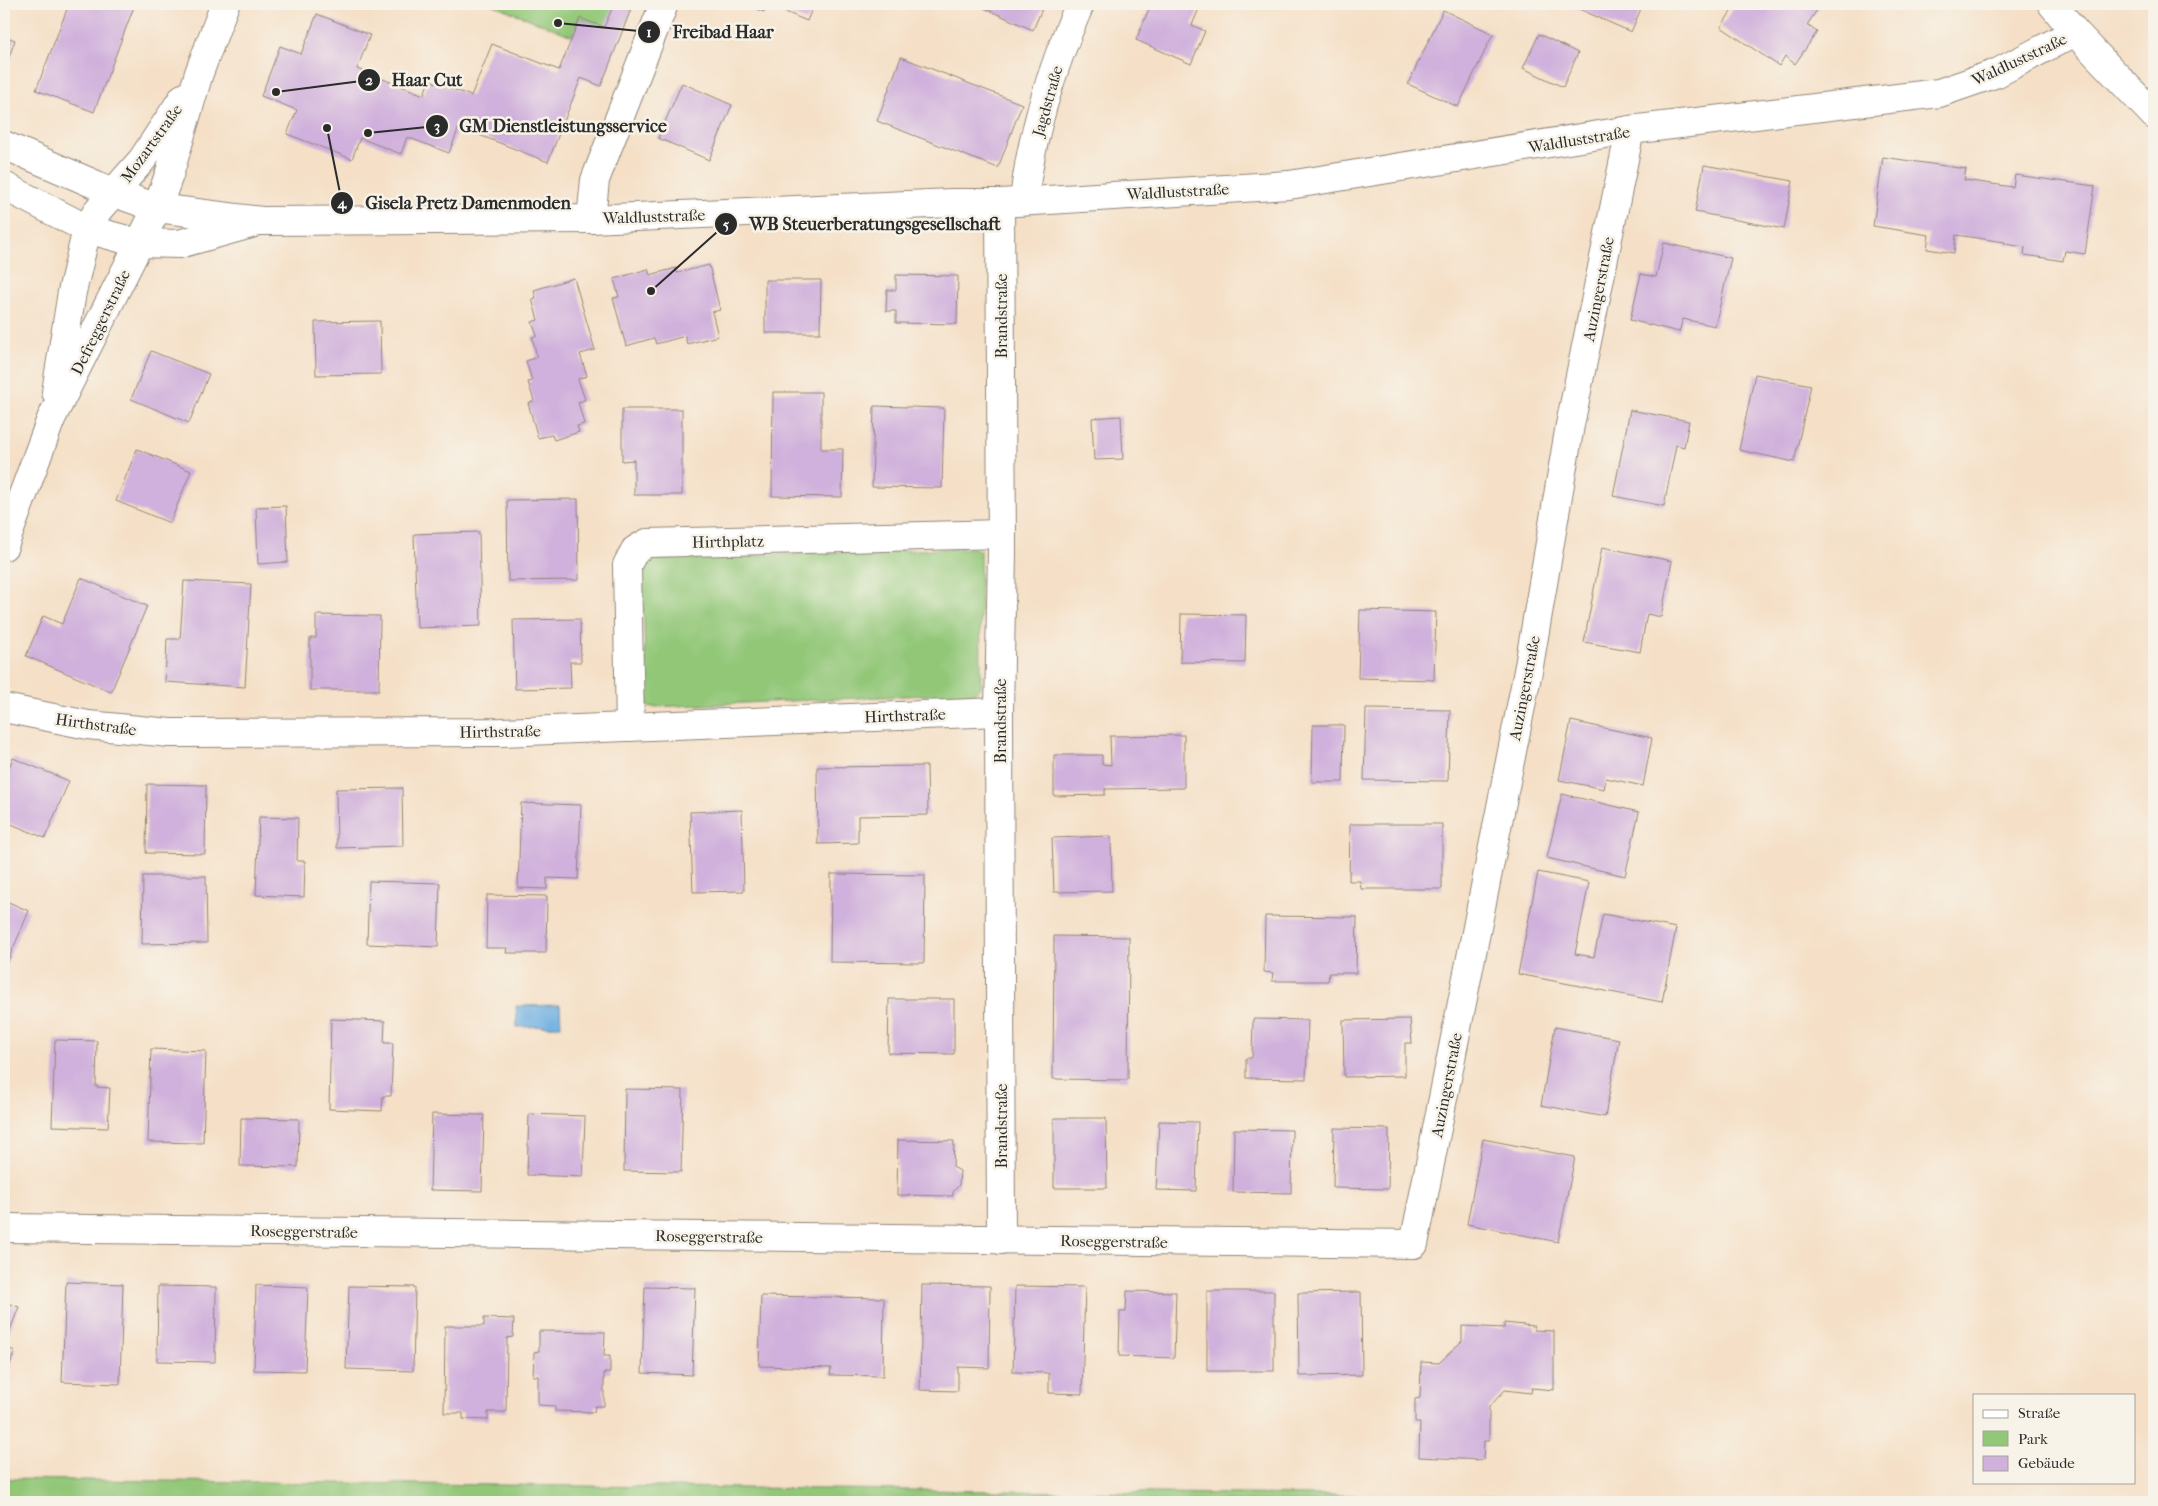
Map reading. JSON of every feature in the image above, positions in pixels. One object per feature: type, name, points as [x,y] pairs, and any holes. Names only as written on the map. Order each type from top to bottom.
[{"type":"street","name":"Mozartstraße","points":[[148,225],[169,175],[199,74],[225,4]]},
{"type":"street","points":[[591,218],[595,180],[664,4]]},
{"type":"street","name":"Jagdstraße","points":[[1012,202],[1027,179],[1043,109],[1080,4]]},
{"type":"street","points":[[2052,4],[2075,32],[2154,114]]},
{"type":"street","name":"Waldluststraße","points":[[108,213],[148,225],[262,220],[591,218],[942,203],[1012,202],[1289,186],[1630,130],[1939,93],[1997,73],[2075,32]]},
{"type":"street","name":"Mozartstraße","points":[[108,213],[199,74]]},
{"type":"street","name":"Auzingerstraße","points":[[1414,1244],[1527,676],[1570,425],[1630,130]]},
{"type":"street","points":[[4,145],[108,213]]},
{"type":"street","points":[[4,186],[108,213]]},
{"type":"street","name":"Brandstraße","points":[[1001,1240],[999,712],[1002,534],[1012,202]]},
{"type":"street","name":"Waldluststraße","points":[[108,213],[148,225],[179,244],[262,220]]},
{"type":"street","name":"Defreggerstraße","points":[[51,419],[72,292],[108,213]]},
{"type":"street","name":"Defreggerstraße","points":[[4,546],[51,419],[148,225]]},
{"type":"street","name":"Hirthplatz","points":[[630,727],[626,565],[635,550],[647,543],[1002,534]]},
{"type":"street","name":"Hirthstraße","points":[[4,708],[88,725],[170,733],[501,732],[999,712]]},
{"type":"street","name":"Roseggerstraße","points":[[4,1228],[1414,1244]]},
{"type":"green space","points":[[491,4],[633,4],[621,34],[580,18],[572,36]]},
{"type":"green space","points":[[973,548],[980,550],[981,687],[974,693],[647,706],[642,575],[646,566],[658,559]]},
{"type":"green space","points":[[4,1479],[1575,1498],[1574,1502],[4,1502]]},
{"type":"water","points":[[560,1005],[561,1026],[517,1027],[516,1006]]},
{"type":"building","points":[[69,4],[135,4],[94,112],[36,90]]},
{"type":"building","points":[[614,4],[633,4],[601,86],[581,78],[548,162],[459,127],[449,153],[407,137],[401,154],[360,138],[352,159],[287,134],[297,110],[261,96],[280,46],[301,54],[317,14],[370,35],[357,69],[424,95],[429,80],[471,96],[492,44],[559,70],[580,18],[604,27]]},
{"type":"building","points":[[744,4],[766,4],[764,12]]},
{"type":"building","points":[[766,4],[814,4],[807,21]]},
{"type":"building","points":[[975,4],[1044,4],[1033,30]]},
{"type":"building","points":[[1151,4],[1201,4],[1192,25],[1205,31],[1191,64],[1136,40]]},
{"type":"building","points":[[1568,4],[1643,4],[1631,32]]},
{"type":"building","points":[[1736,4],[1821,4],[1807,25],[1817,32],[1795,64],[1785,56],[1779,66],[1721,27]]},
{"type":"building","points":[[1443,10],[1493,34],[1458,107],[1408,84]]},
{"type":"building","points":[[1539,34],[1578,53],[1563,87],[1523,68]]},
{"type":"building","points":[[4,36],[15,40],[4,72]]},
{"type":"building","points":[[901,57],[1022,104],[998,168],[877,121]]},
{"type":"building","points":[[682,83],[732,105],[709,160],[658,138]]},
{"type":"building","points":[[1883,157],[1966,169],[1964,180],[2013,187],[2015,175],[2095,186],[2085,254],[2065,251],[2063,261],[2024,255],[2025,247],[2005,244],[2005,242],[1956,235],[1954,253],[1927,249],[1929,235],[1873,226]]},
{"type":"building","points":[[1704,165],[1793,181],[1784,229],[1695,212]]},
{"type":"building","points":[[1664,243],[1731,258],[1715,326],[1683,319],[1679,332],[1630,320],[1641,274],[1656,277]]},
{"type":"building","points":[[709,265],[720,310],[712,312],[718,336],[687,344],[685,336],[656,344],[654,338],[626,346],[613,298],[619,297],[614,279],[648,269],[650,275],[676,268],[677,273]]},
{"type":"building","points":[[896,275],[958,276],[957,324],[896,323],[896,311],[886,311],[887,290],[896,290]]},
{"type":"building","points":[[574,278],[595,350],[580,354],[587,376],[578,379],[585,400],[578,402],[584,424],[577,426],[579,432],[554,440],[552,435],[538,438],[528,403],[534,401],[528,382],[532,381],[526,361],[537,357],[532,337],[537,336],[532,322],[538,320],[532,299],[536,298],[534,290]]},
{"type":"building","points":[[765,280],[821,280],[820,333],[765,333]]},
{"type":"building","points":[[380,321],[381,374],[316,375],[315,322]]},
{"type":"building","points":[[151,351],[209,374],[189,423],[131,399]]},
{"type":"building","points":[[1755,374],[1811,385],[1794,462],[1739,450]]},
{"type":"building","points":[[773,392],[821,392],[821,449],[843,449],[842,497],[772,496]]},
{"type":"building","points":[[874,406],[944,408],[942,488],[872,487]]},
{"type":"building","points":[[622,409],[682,409],[682,495],[634,495],[634,460],[622,461]]},
{"type":"building","points":[[1630,410],[1689,421],[1684,447],[1676,445],[1664,506],[1613,496]]},
{"type":"building","points":[[1121,416],[1123,459],[1094,460],[1092,418]]},
{"type":"building","points":[[137,449],[191,471],[170,523],[116,501]]},
{"type":"building","points":[[578,499],[579,580],[508,581],[507,500]]},
{"type":"building","points":[[286,506],[288,562],[258,564],[256,507]]},
{"type":"building","points":[[479,532],[481,626],[417,628],[414,534]]},
{"type":"building","points":[[1602,547],[1672,561],[1661,617],[1647,614],[1640,652],[1584,642]]},
{"type":"building","points":[[81,578],[147,606],[111,692],[26,656],[43,616],[62,624]]},
{"type":"building","points":[[184,581],[251,584],[245,687],[165,682],[167,639],[180,639]]},
{"type":"building","points":[[1360,610],[1436,612],[1434,680],[1358,678]]},
{"type":"building","points":[[1181,614],[1246,615],[1245,663],[1180,662]]},
{"type":"building","points":[[316,615],[380,616],[379,690],[310,690],[310,638],[316,638]]},
{"type":"building","points":[[580,619],[581,662],[570,662],[571,688],[515,689],[513,620]]},
{"type":"building","points":[[1366,709],[1450,710],[1448,781],[1364,780]]},
{"type":"building","points":[[1571,721],[1652,738],[1643,786],[1606,778],[1604,789],[1559,780]]},
{"type":"building","points":[[1313,725],[1344,725],[1343,782],[1312,782]]},
{"type":"building","points":[[1184,735],[1184,788],[1105,789],[1105,795],[1054,796],[1054,755],[1102,755],[1102,764],[1111,765],[1110,736]]},
{"type":"building","points":[[13,758],[69,781],[45,838],[4,821],[4,779]]},
{"type":"building","points":[[927,766],[928,815],[858,816],[858,843],[818,844],[817,767]]},
{"type":"building","points":[[147,784],[206,785],[205,854],[146,853]]},
{"type":"building","points":[[402,788],[403,846],[337,848],[336,789]]},
{"type":"building","points":[[1562,794],[1639,812],[1625,876],[1547,858]]},
{"type":"building","points":[[521,803],[581,805],[578,879],[547,878],[547,889],[518,888]]},
{"type":"building","points":[[742,810],[744,891],[693,892],[690,812]]},
{"type":"building","points":[[259,817],[298,818],[297,861],[305,861],[304,897],[256,895]]},
{"type":"building","points":[[1350,824],[1442,824],[1442,889],[1361,889],[1360,881],[1349,881]]},
{"type":"building","points":[[1111,836],[1112,891],[1054,892],[1052,838]]},
{"type":"building","points":[[1538,872],[1589,882],[1575,954],[1594,957],[1603,914],[1676,928],[1662,1002],[1518,974]]},
{"type":"building","points":[[831,874],[925,875],[924,963],[830,962]]},
{"type":"building","points":[[143,876],[206,876],[207,943],[142,944]]},
{"type":"building","points":[[369,881],[440,883],[438,947],[367,944]]},
{"type":"building","points":[[487,895],[547,896],[546,953],[506,953],[507,948],[486,948]]},
{"type":"building","points":[[4,900],[29,911],[7,963],[4,962]]},
{"type":"building","points":[[1265,916],[1357,917],[1356,973],[1329,973],[1328,981],[1272,981],[1273,973],[1264,972]]},
{"type":"building","points":[[1054,936],[1129,937],[1128,1080],[1053,1079]]},
{"type":"building","points":[[889,999],[954,999],[954,1054],[888,1053]]},
{"type":"building","points":[[331,1019],[385,1021],[384,1043],[393,1043],[391,1096],[383,1096],[382,1111],[329,1109]]},
{"type":"building","points":[[1253,1019],[1308,1020],[1306,1079],[1246,1078],[1246,1058],[1252,1058]]},
{"type":"building","points":[[1410,1019],[1412,1043],[1405,1043],[1405,1076],[1344,1077],[1343,1020]]},
{"type":"building","points":[[1555,1027],[1619,1039],[1605,1117],[1541,1105]]},
{"type":"building","points":[[55,1040],[97,1041],[96,1087],[110,1088],[108,1128],[52,1126]]},
{"type":"building","points":[[151,1049],[206,1051],[203,1143],[148,1142]]},
{"type":"building","points":[[625,1089],[683,1090],[681,1172],[624,1171]]},
{"type":"building","points":[[432,1114],[484,1115],[482,1191],[430,1190]]},
{"type":"building","points":[[529,1114],[585,1116],[583,1177],[527,1175]]},
{"type":"building","points":[[241,1118],[299,1119],[298,1167],[240,1166]]},
{"type":"building","points":[[1054,1118],[1106,1118],[1107,1188],[1054,1188]]},
{"type":"building","points":[[1159,1121],[1198,1122],[1196,1191],[1156,1190]]},
{"type":"building","points":[[1334,1128],[1389,1129],[1388,1189],[1333,1188]]},
{"type":"building","points":[[1234,1129],[1292,1130],[1291,1193],[1233,1192]]},
{"type":"building","points":[[1483,1139],[1575,1157],[1558,1242],[1467,1224]]},
{"type":"building","points":[[898,1140],[954,1141],[953,1167],[960,1171],[959,1185],[953,1192],[953,1196],[897,1195]]},
{"type":"building","points":[[66,1282],[123,1284],[120,1384],[62,1382]]},
{"type":"building","points":[[256,1285],[308,1287],[305,1371],[254,1370]]},
{"type":"building","points":[[922,1285],[990,1286],[989,1368],[958,1367],[958,1391],[920,1390]]},
{"type":"building","points":[[158,1286],[216,1287],[215,1362],[157,1361]]},
{"type":"building","points":[[349,1286],[415,1287],[413,1371],[346,1369]]},
{"type":"building","points":[[1015,1286],[1085,1287],[1082,1394],[1049,1393],[1049,1373],[1013,1372]]},
{"type":"building","points":[[645,1287],[695,1288],[692,1375],[642,1373]]},
{"type":"building","points":[[1127,1291],[1176,1292],[1174,1358],[1119,1356],[1120,1312],[1126,1312]]},
{"type":"building","points":[[1207,1291],[1274,1291],[1274,1371],[1207,1371]]},
{"type":"building","points":[[1361,1292],[1362,1375],[1299,1376],[1298,1293]]},
{"type":"building","points":[[761,1296],[884,1298],[883,1376],[830,1375],[831,1368],[759,1366]]},
{"type":"building","points":[[4,1302],[19,1307],[4,1345]]},
{"type":"building","points":[[484,1318],[514,1319],[513,1337],[507,1338],[506,1412],[488,1412],[488,1420],[463,1419],[463,1413],[444,1413],[445,1326],[484,1326]]},
{"type":"building","points":[[1504,1323],[1534,1326],[1534,1330],[1554,1331],[1554,1390],[1532,1388],[1531,1393],[1505,1390],[1489,1407],[1489,1441],[1484,1441],[1483,1460],[1419,1457],[1420,1422],[1415,1422],[1415,1399],[1420,1398],[1421,1362],[1439,1363],[1462,1341],[1462,1326],[1504,1328]]},
{"type":"building","points":[[539,1331],[605,1332],[604,1356],[610,1356],[610,1373],[604,1373],[604,1406],[595,1406],[594,1412],[555,1411],[555,1406],[538,1405],[538,1376],[533,1376],[534,1352],[539,1351]]},
{"type":"building","points":[[4,1347],[15,1351],[4,1381]]},
{"type":"place","name":"Freibad Haar","points":[[558,23]]},
{"type":"place","name":"Haar Cut","points":[[276,92]]},
{"type":"place","name":"Gisela Pretz Damenmoden","points":[[327,128]]},
{"type":"place","name":"GM Dienstleistungsservice","points":[[368,133]]},
{"type":"place","name":"WB Steuerberatungsgesellschaft","points":[[651,291]]}]
